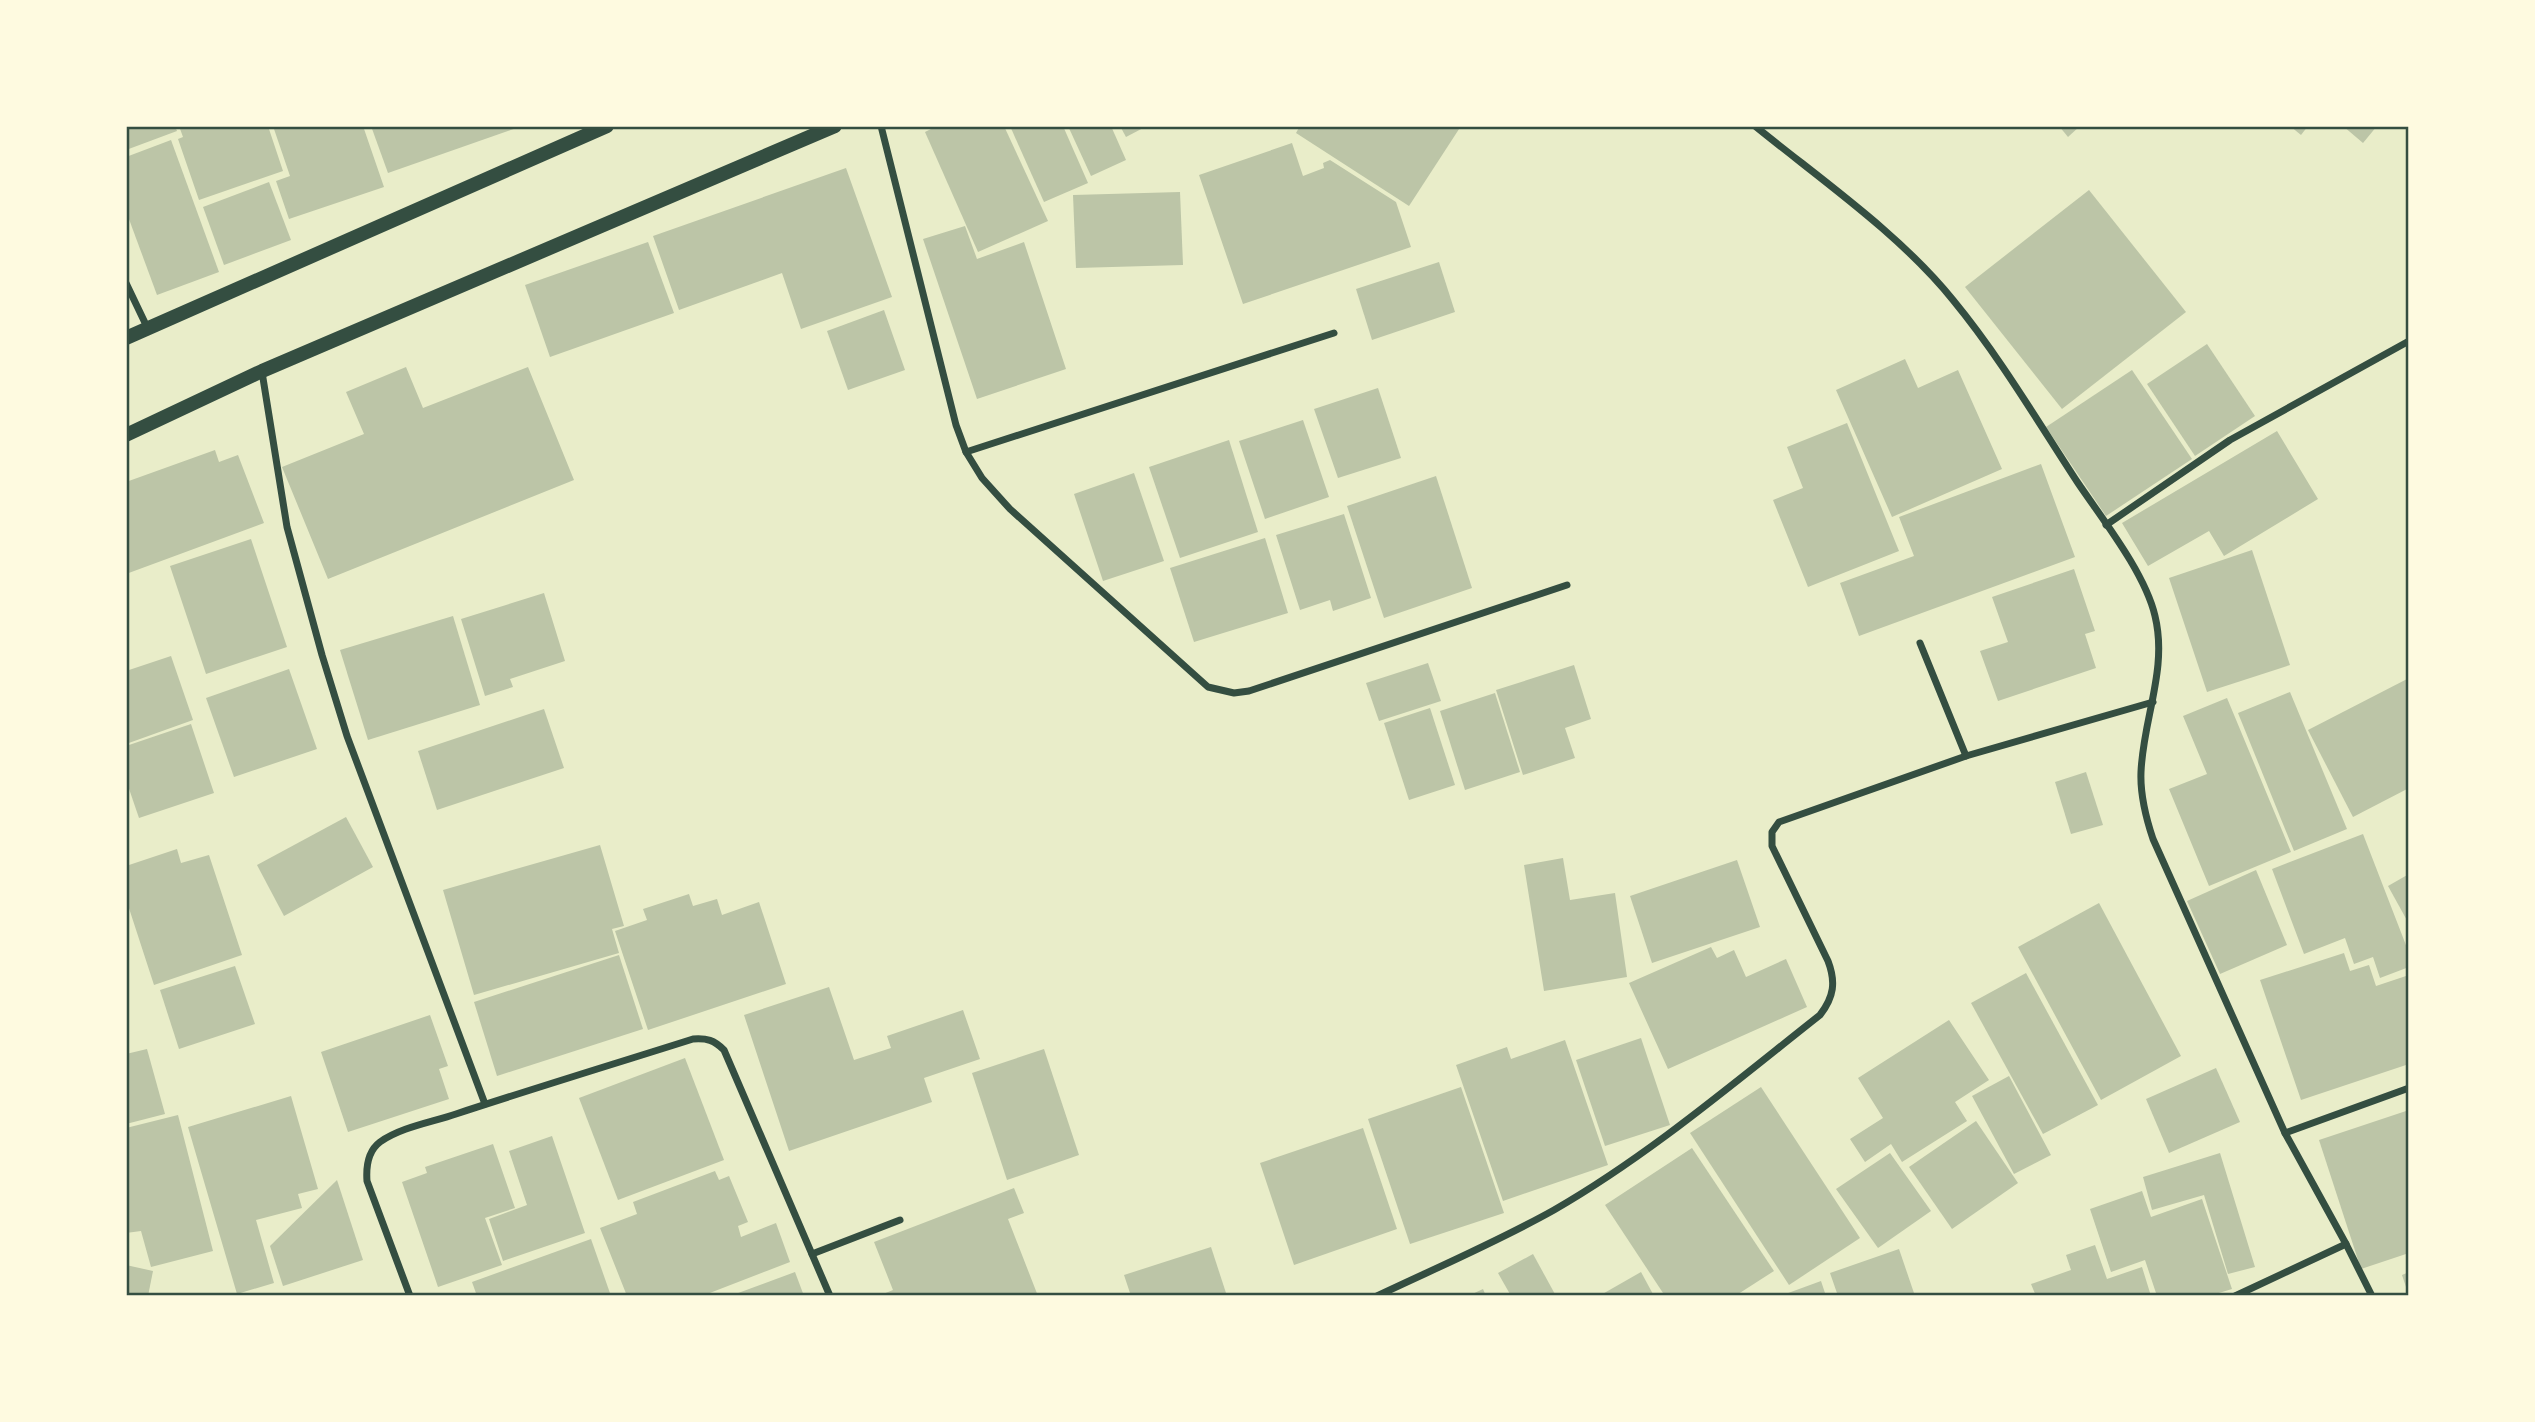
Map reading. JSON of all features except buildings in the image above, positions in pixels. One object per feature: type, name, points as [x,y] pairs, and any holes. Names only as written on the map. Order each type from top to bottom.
[{"type":"main road","points":[[126,338],[607,126]]},
{"type":"main road","points":[[126,435],[262,371],[835,126]]},
{"type":"street","points":[[881,126],[948,396],[966,452],[982,478],[1010,509],[1198,679],[1220,691],[1234,694],[1250,691],[1567,585]]},
{"type":"street","points":[[1755,126],[1895,240],[1952,299],[1980,335],[2134,570],[2154,613],[2159,641],[2159,664],[2141,771],[2147,818],[2153,839],[2285,1133],[2372,1296]]},
{"type":"street","points":[[126,283],[147,327]]},
{"type":"street","points":[[966,452],[1334,333]]},
{"type":"street","points":[[2106,525],[2230,440],[2409,341]]},
{"type":"street","points":[[262,371],[287,527],[326,667],[347,736],[485,1104]]},
{"type":"street","points":[[1920,643],[1966,755]]},
{"type":"street","points":[[1377,1296],[1530,1223],[1575,1197],[1687,1119],[1820,1015],[1830,1003],[1833,975],[1772,846],[1772,832],[1779,822],[1966,755],[2153,702]]},
{"type":"street","points":[[410,1296],[366,1181],[366,1165],[380,1142],[485,1104],[692,1039],[705,1038],[716,1042],[724,1050],[830,1296]]},
{"type":"street","points":[[2285,1133],[2409,1088]]},
{"type":"street","points":[[812,1254],[900,1220]]},
{"type":"street","points":[[2235,1296],[2346,1244]]}]
